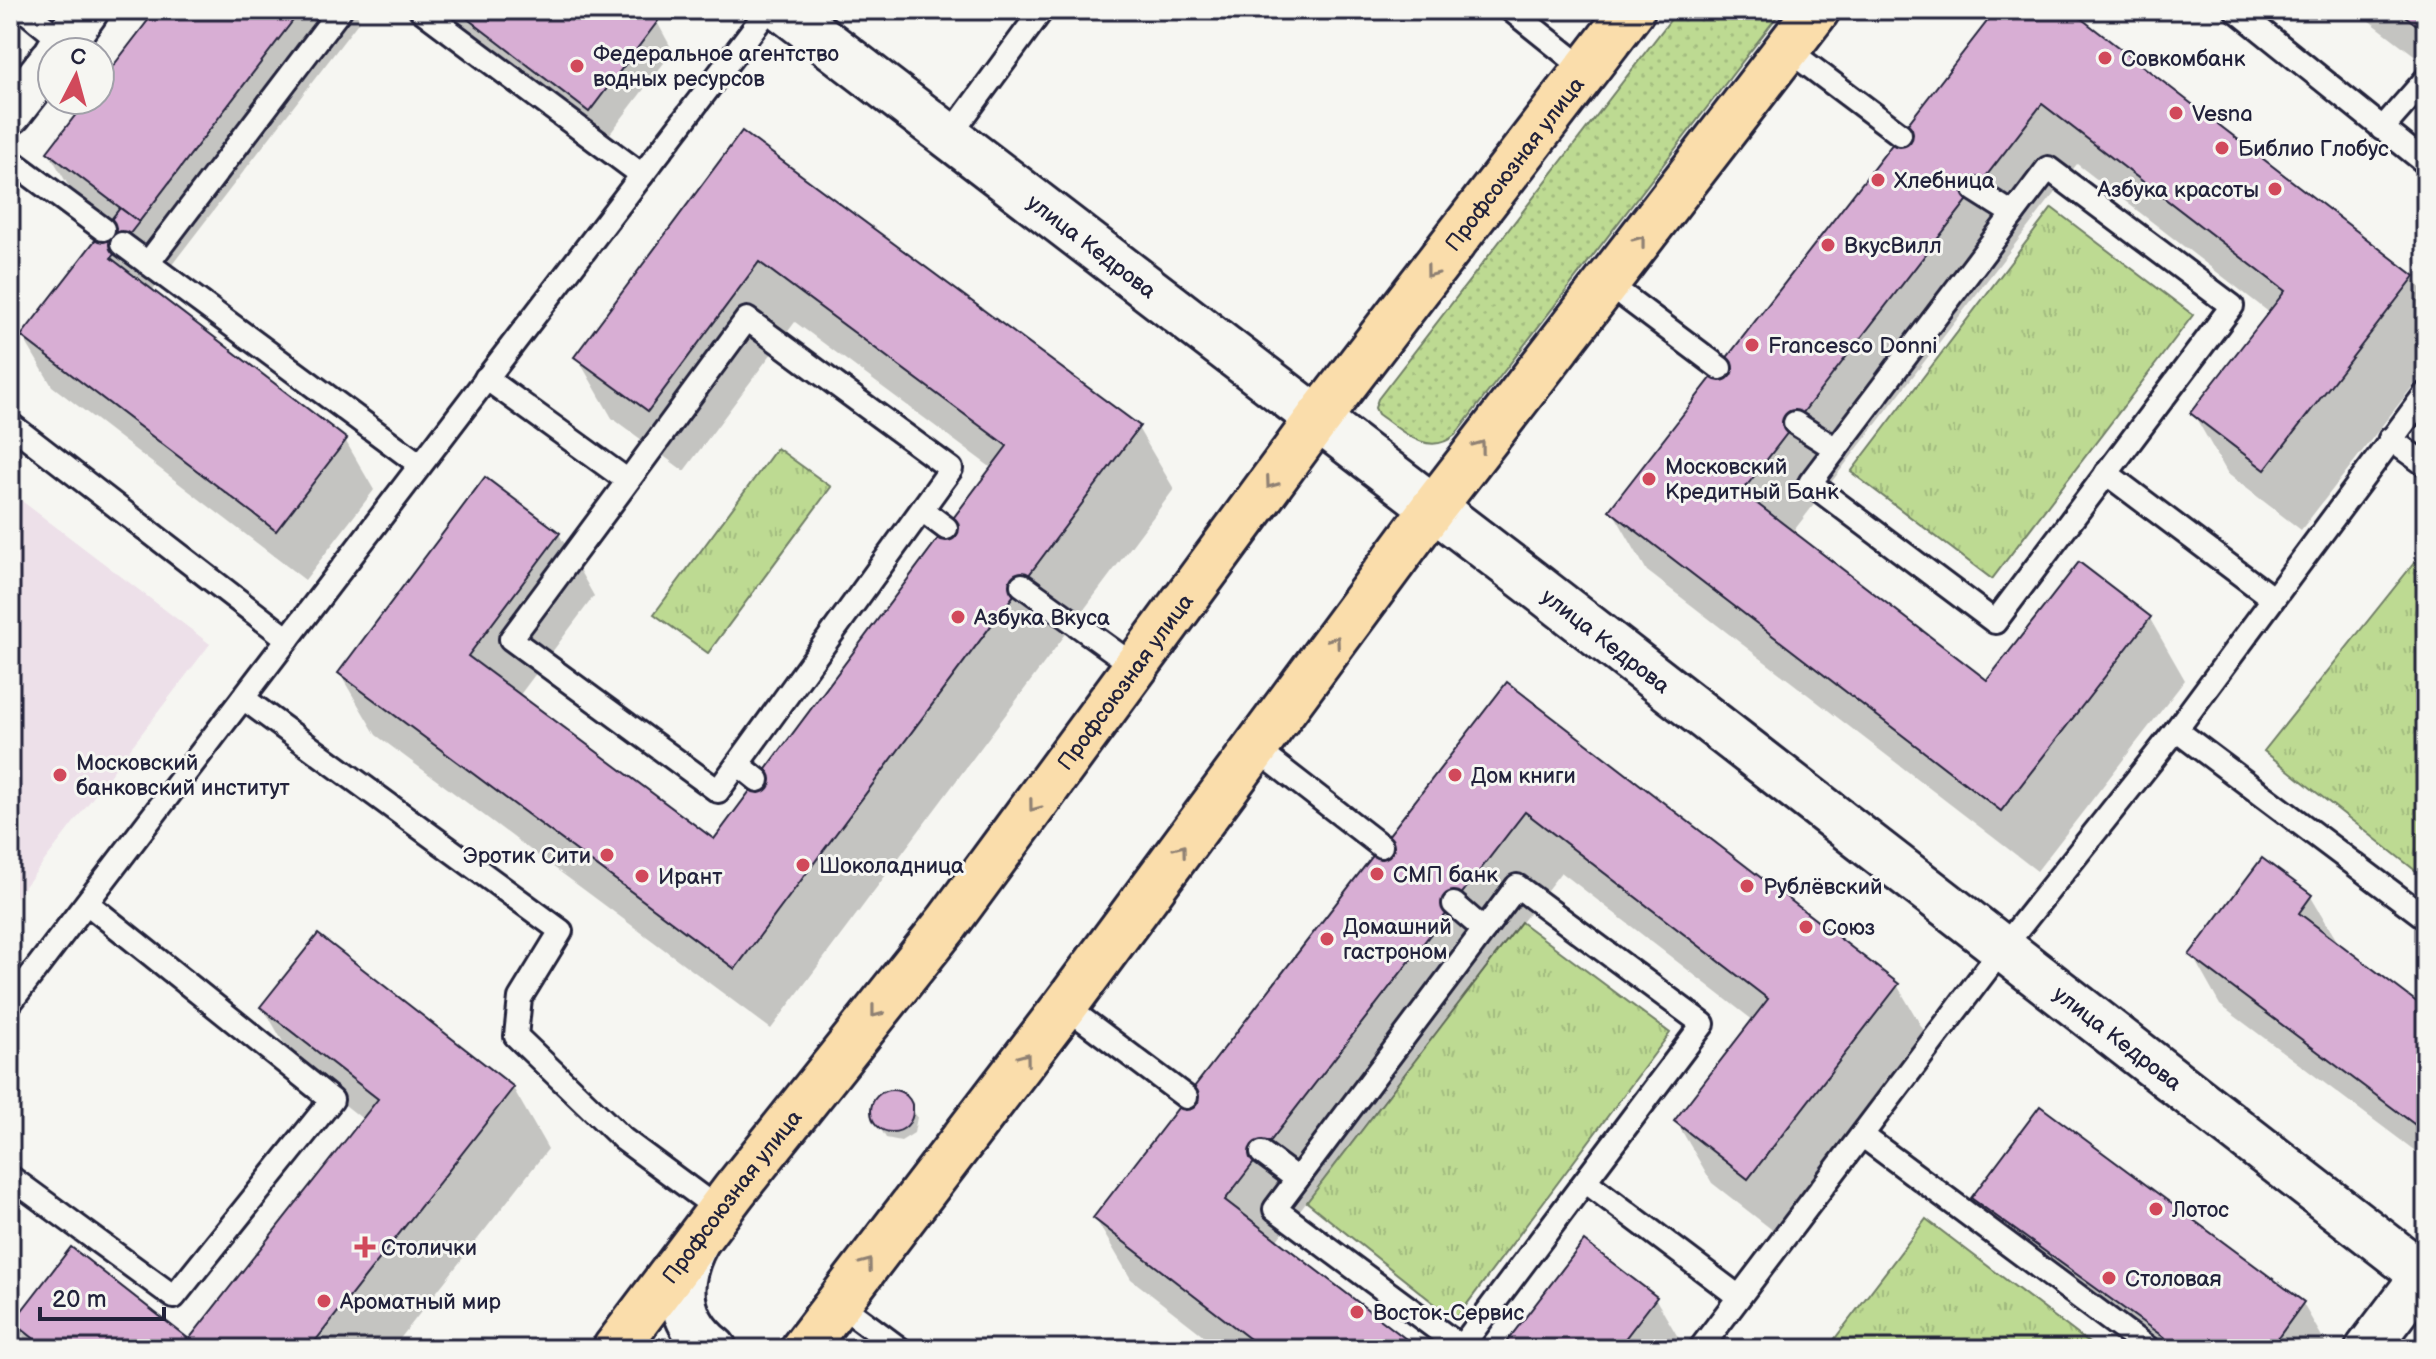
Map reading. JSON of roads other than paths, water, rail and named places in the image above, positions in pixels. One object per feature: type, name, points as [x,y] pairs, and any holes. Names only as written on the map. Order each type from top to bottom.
[{"type":"main road","name":"Профсоюзная улица","points":[[615,1349],[948,922],[1317,420],[1632,10]]},
{"type":"main road","points":[[814,1334],[1065,1006],[1433,508],[1817,10]]},
{"type":"street","name":"улица Кедрова","points":[[784,10],[2425,1276]]},
{"type":"street","points":[[10,113],[36,79]]},
{"type":"street","points":[[708,1226],[684,1272],[683,1303],[690,1323],[714,1349]]},
{"type":"street","points":[[2367,1349],[2425,1276]]},
{"type":"lane","points":[[24,10],[58,36]]},
{"type":"lane","points":[[148,263],[340,10]]},
{"type":"lane","points":[[421,10],[642,175]]},
{"type":"lane","points":[[10,1003],[768,10]]},
{"type":"lane","points":[[948,138],[1042,10]]},
{"type":"lane","points":[[1511,10],[1586,70]]},
{"type":"lane","points":[[2236,10],[2426,163]]},
{"type":"lane","points":[[1787,49],[1900,134]]},
{"type":"lane","points":[[2382,129],[2426,79]]},
{"type":"lane","points":[[10,160],[103,229]]},
{"type":"lane","points":[[2048,168],[2232,306],[1995,622],[1810,483],[1836,449],[2048,168]]},
{"type":"lane","points":[[1975,190],[2013,214]]},
{"type":"lane","points":[[122,244],[419,464]]},
{"type":"lane","points":[[1607,283],[1720,368]]},
{"type":"lane","points":[[747,319],[951,469],[718,791],[511,639],[628,481],[747,319]]},
{"type":"lane","points":[[486,378],[628,481]]},
{"type":"lane","points":[[1700,1349],[2003,948],[2176,730],[2426,393]]},
{"type":"lane","points":[[1795,423],[1836,449]]},
{"type":"lane","points":[[10,424],[288,639]]},
{"type":"lane","points":[[2390,439],[2426,465]]},
{"type":"lane","points":[[2106,473],[2272,598]]},
{"type":"lane","points":[[922,510],[946,528]]},
{"type":"lane","points":[[1022,585],[1137,668]]},
{"type":"lane","points":[[243,698],[561,931],[520,998],[516,1036],[708,1226]]},
{"type":"lane","points":[[2176,730],[2426,918]]},
{"type":"lane","points":[[1256,749],[1381,846]]},
{"type":"lane","points":[[738,764],[758,780]]},
{"type":"lane","points":[[1517,886],[1703,1024],[1461,1347],[1275,1209],[1297,1179],[1517,886]]},
{"type":"lane","points":[[10,1177],[174,1297],[332,1100],[87,903]]},
{"type":"lane","points":[[1454,904],[1484,930]]},
{"type":"lane","points":[[1065,1006],[1186,1097]]},
{"type":"lane","points":[[1863,1136],[2149,1349]]},
{"type":"lane","points":[[1262,1153],[1297,1179]]},
{"type":"lane","points":[[1585,1181],[1739,1297]]},
{"type":"lane","points":[[814,1334],[900,1349]]},
{"type":"place","name":"Совкомбанк","points":[[2105,58]]},
{"type":"place","name":"Федеральное агентство водных ресурсов","points":[[577,66]]},
{"type":"place","name":"Vesna","points":[[2176,113]]},
{"type":"place","name":"Библио Глобус","points":[[2222,148]]},
{"type":"place","name":"Хлебница","points":[[1878,180]]},
{"type":"place","name":"Азбука красоты","points":[[2275,189]]},
{"type":"place","name":"ВкусВилл","points":[[1828,245]]},
{"type":"place","name":"Francesco Donni","points":[[1752,345]]},
{"type":"place","name":"Московский Кредитный Банк","points":[[1649,479]]},
{"type":"place","name":"Азбука Вкуса","points":[[958,617]]},
{"type":"place","name":"Московский банковский институт","points":[[60,775]]},
{"type":"place","name":"Дом книги","points":[[1455,775]]},
{"type":"place","name":"Эротик Сити","points":[[607,855]]},
{"type":"place","name":"Шоколадница","points":[[803,865]]},
{"type":"place","name":"СМП банк","points":[[1377,874]]},
{"type":"place","name":"Ирант","points":[[642,876]]},
{"type":"place","name":"Рублёвский","points":[[1747,886]]},
{"type":"place","name":"Союз","points":[[1806,927]]},
{"type":"place","name":"Домашний гастроном","points":[[1327,939]]},
{"type":"place","name":"Лотос","points":[[2156,1209]]},
{"type":"place","name":"Столички","points":[[365,1247]]},
{"type":"place","name":"Столовая","points":[[2109,1278]]},
{"type":"place","name":"Ароматный мир","points":[[324,1301]]},
{"type":"place","name":"Восток-Сервис","points":[[1357,1312]]}]
